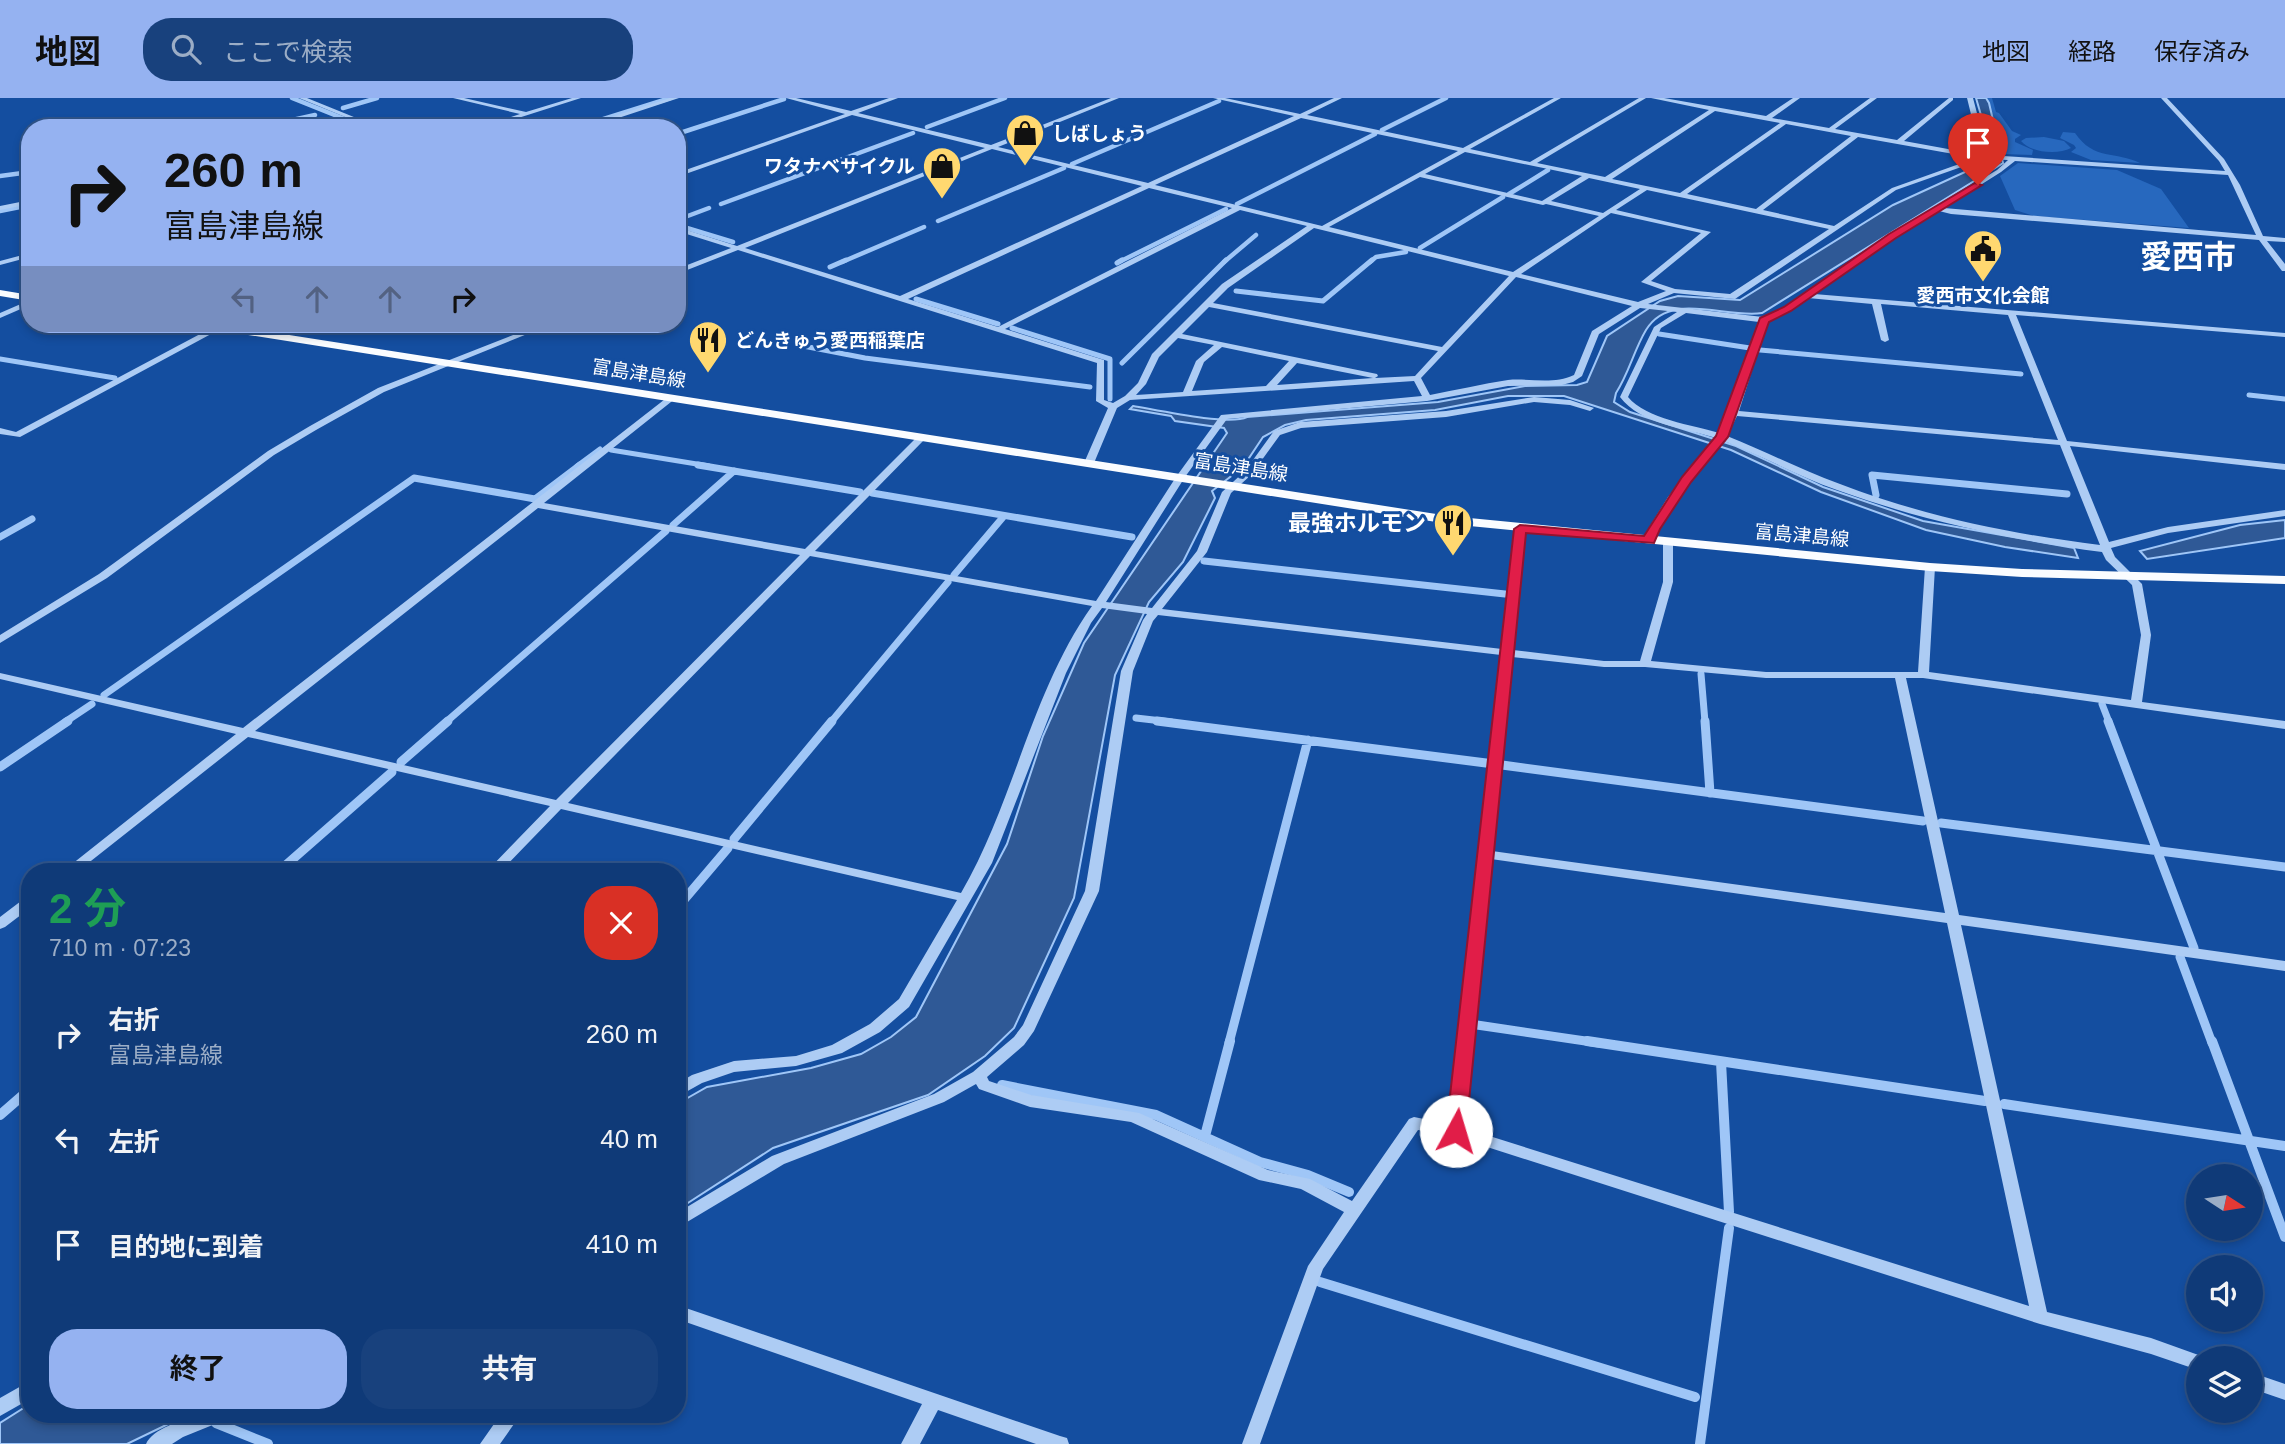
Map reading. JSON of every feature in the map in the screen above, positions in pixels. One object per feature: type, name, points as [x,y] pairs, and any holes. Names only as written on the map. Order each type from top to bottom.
[{"type":"main road","points":[[0,293],[21,298]]},
{"type":"main road","name":"富島津島線","points":[[256,333],[1520,529],[1930,567],[2285,580]]},
{"type":"street","points":[[302,98],[355,119]]},
{"type":"street","points":[[456,98],[528,114]]},
{"type":"street","points":[[511,119],[578,98]]},
{"type":"street","points":[[609,119],[676,98]]},
{"type":"street","points":[[789,98],[1644,305],[1764,320],[1807,296],[1893,236],[1939,209],[2009,158]]},
{"type":"street","points":[[686,172],[895,98]]},
{"type":"street","points":[[686,268],[1116,98]]},
{"type":"street","points":[[1216,98],[1835,228]]},
{"type":"street","points":[[901,299],[1339,98]]},
{"type":"street","points":[[1323,228],[1558,98]]},
{"type":"street","points":[[1531,164],[1643,98]]},
{"type":"street","points":[[1654,98],[1713,106],[1785,122],[1987,157],[2230,173]]},
{"type":"street","points":[[1766,118],[1797,98]]},
{"type":"street","points":[[1830,130],[1874,98]]},
{"type":"street","points":[[1946,98],[1971,100],[1987,157]]},
{"type":"street","points":[[2164,98],[2222,160],[2260,237],[2285,269]]},
{"type":"street","points":[[1898,143],[1951,99]]},
{"type":"street","points":[[1605,180],[1713,106]]},
{"type":"street","points":[[1681,195],[1785,122]]},
{"type":"street","points":[[1757,211],[1856,135]]},
{"type":"street","points":[[1419,175],[1530,200],[1707,232],[1645,282],[1674,292],[1732,297],[1894,189],[1987,157]]},
{"type":"street","points":[[1546,202],[1587,176]]},
{"type":"street","points":[[1129,398],[1417,378],[1514,275],[1645,188]]},
{"type":"street","points":[[0,208],[21,204]]},
{"type":"street","points":[[998,330],[1238,208]]},
{"type":"street","points":[[1939,209],[1965,214],[2285,240]]},
{"type":"street","points":[[1089,463],[1113,407],[1129,398],[1142,384],[1155,356],[1225,286],[1313,225]]},
{"type":"street","points":[[686,232],[1101,362],[1100,401],[1113,407]]},
{"type":"street","points":[[0,263],[21,257]]},
{"type":"street","points":[[686,1086],[697,1079],[734,1067],[796,1061],[838,1049],[875,1028],[904,1003],[985,863],[1059,673],[1219,424],[1427,398],[1510,383],[1575,379],[1595,333],[1663,294],[1674,292]]},
{"type":"street","points":[[1807,296],[2285,335]]},
{"type":"street","points":[[1876,302],[1885,340]]},
{"type":"street","points":[[1208,304],[1445,351]]},
{"type":"street","points":[[0,316],[21,305]]},
{"type":"street","points":[[1681,311],[1658,327],[1624,397],[1625,402],[1836,486],[1934,518],[2106,548],[2168,530],[2285,513]]},
{"type":"street","points":[[2011,312],[2110,558],[2137,584],[2146,635],[2136,704]]},
{"type":"street","points":[[1649,540],[1653,529],[1686,480],[1719,440],[1732,413],[1764,320]]},
{"type":"street","points":[[0,432],[17,435],[209,333]]},
{"type":"street","points":[[0,640],[103,576],[271,453],[313,428],[381,390],[525,333]]},
{"type":"street","points":[[1176,335],[1391,380]]},
{"type":"street","points":[[1186,395],[1200,362],[1221,344]]},
{"type":"street","points":[[1270,387],[1296,359]]},
{"type":"street","points":[[1417,378],[1427,398]]},
{"type":"street","points":[[79,863],[672,398]]},
{"type":"street","points":[[686,1216],[778,1160],[939,1098],[978,1076],[1019,1041],[1029,1027],[1092,891],[1127,671],[1151,613],[1202,552],[1230,485],[1248,473],[1277,433],[1300,425],[1447,414],[1510,400],[1565,400],[1590,408]]},
{"type":"street","points":[[1732,413],[2064,443],[2285,467]]},
{"type":"street","points":[[501,863],[921,438]]},
{"type":"street","points":[[536,505],[1151,613],[1604,664],[1645,664],[1766,675],[1923,676],[2285,725]]},
{"type":"street","points":[[1456,1131],[1520,529]]},
{"type":"street","points":[[1645,664],[1668,582],[1668,542]]},
{"type":"street","points":[[1923,676],[1930,567]]},
{"type":"street","points":[[1900,675],[2040,1317]]},
{"type":"street","points":[[0,676],[965,898]]},
{"type":"street","points":[[1486,854],[2285,966]]},
{"type":"street","points":[[0,924],[21,908]]},
{"type":"street","points":[[978,1076],[984,1085],[1030,1101],[1134,1117],[1265,1177],[1304,1183],[1353,1209]]},
{"type":"street","points":[[1251,1444],[1316,1266],[1414,1123],[1456,1131],[2040,1317],[2186,1358]]},
{"type":"street","points":[[686,1315],[1060,1444]]},
{"type":"street","points":[[2263,1384],[2285,1392]]},
{"type":"street","points":[[0,1408],[21,1395]]},
{"type":"street","points":[[910,1444],[934,1400]]},
{"type":"street","points":[[155,1444],[200,1423]]},
{"type":"street","points":[[489,1444],[505,1423]]},
{"type":"shaded area","points":[[1976,98],[1986,98],[1989,103],[2003,163],[1762,313],[1684,309],[1669,311],[1656,318],[1642,338],[1614,402],[1630,412],[1736,446],[1823,487],[1923,521],[2074,548],[2078,558],[2005,547],[1926,530],[1821,492],[1731,450],[1564,396],[1508,396],[1435,410],[1306,420],[1285,425],[1263,437],[1243,467],[1212,491],[1215,498],[1183,562],[1149,602],[1115,675],[1074,898],[1014,1028],[985,1056],[928,1095],[773,1148],[686,1204],[686,1099],[707,1087],[811,1068],[861,1054],[891,1037],[916,1017],[1007,844],[1043,736],[1084,643],[1227,433],[1224,428],[1175,421],[1171,416],[1130,409],[1133,406],[1225,420],[1438,402],[1525,386],[1577,385],[1587,382],[1607,336],[1660,301],[1678,296],[1740,300],[1893,205],[1989,161],[1992,153]]},
{"type":"shaded area","points":[[1987,98],[1992,98],[1996,112],[2012,131],[2021,135],[2015,142],[2033,150],[2032,155],[2003,154]]},
{"type":"shaded area","points":[[2063,132],[2075,133],[2082,142],[2098,152],[2140,163],[2091,160],[2071,152],[2076,148],[2060,138]]},
{"type":"shaded area","points":[[2044,137],[2064,141],[2071,148],[2059,152],[2045,152],[2031,148],[2021,141]]},
{"type":"shaded area","points":[[2018,163],[2117,170],[2161,189],[2189,228],[2034,216],[2015,210],[2000,176]]},
{"type":"shaded area","points":[[2285,520],[2285,538],[2147,559],[2140,551],[2240,525]]},
{"type":"shaded area","points":[[21,1410],[21,1423],[170,1423],[127,1444],[0,1444],[0,1423]]},
{"type":"waterway","points":[[292,98],[344,119]]},
{"type":"waterway","points":[[343,108],[377,98]]},
{"type":"waterway","points":[[604,119],[670,98]]},
{"type":"waterway","points":[[927,127],[1005,98]]},
{"type":"waterway","points":[[1382,130],[1446,98]]},
{"type":"waterway","points":[[686,131],[784,99]]},
{"type":"waterway","points":[[1072,164],[1219,101]]},
{"type":"waterway","points":[[297,119],[315,115]]},
{"type":"waterway","points":[[721,204],[913,133]]},
{"type":"waterway","points":[[1237,204],[1375,134]]},
{"type":"waterway","points":[[938,221],[1064,168]]},
{"type":"waterway","points":[[1509,194],[1548,170]]},
{"type":"waterway","points":[[0,176],[21,173]]},
{"type":"waterway","points":[[1420,248],[1503,197]]},
{"type":"waterway","points":[[0,211],[21,207]]},
{"type":"waterway","points":[[686,217],[709,208]]},
{"type":"waterway","points":[[1119,262],[1226,209]]},
{"type":"waterway","points":[[842,262],[924,227]]},
{"type":"waterway","points":[[686,228],[733,242]]},
{"type":"waterway","points":[[1224,262],[1256,235]]},
{"type":"waterway","points":[[1370,262],[1376,257],[1406,252]]},
{"type":"waterway","points":[[830,267],[846,260]]},
{"type":"waterway","points":[[1117,263],[1122,260]]},
{"type":"waterway","points":[[1122,363],[1226,260]]},
{"type":"waterway","points":[[1236,291],[1323,301],[1372,260]]},
{"type":"waterway","points":[[916,299],[998,324]]},
{"type":"waterway","points":[[1012,328],[1110,359],[1110,399]]},
{"type":"waterway","points":[[1659,334],[1750,348]]},
{"type":"waterway","points":[[798,345],[865,358],[1090,387]]},
{"type":"waterway","points":[[1760,350],[2021,374]]},
{"type":"waterway","points":[[0,359],[115,378]]},
{"type":"waterway","points":[[2249,395],[2285,399]]},
{"type":"waterway","points":[[577,466],[600,449]]},
{"type":"waterway","points":[[611,450],[709,466]]},
{"type":"waterway","points":[[104,695],[414,478],[535,499],[580,465]]},
{"type":"waterway","points":[[698,465],[734,471]]},
{"type":"waterway","points":[[673,525],[734,471]]},
{"type":"waterway","points":[[734,471],[860,492]]},
{"type":"waterway","points":[[1876,495],[1872,475],[2067,494]]},
{"type":"waterway","points":[[872,493],[1132,537]]},
{"type":"waterway","points":[[954,575],[1004,516]]},
{"type":"waterway","points":[[0,537],[32,519]]},
{"type":"waterway","points":[[446,722],[666,531]]},
{"type":"waterway","points":[[1204,561],[1505,594]]},
{"type":"waterway","points":[[831,722],[948,582]]},
{"type":"waterway","points":[[1701,674],[1705,722]]},
{"type":"waterway","points":[[65,722],[92,704]]},
{"type":"waterway","points":[[2102,704],[2109,722]]},
{"type":"waterway","points":[[1136,718],[1171,722]]},
{"type":"waterway","points":[[0,767],[68,721]]},
{"type":"waterway","points":[[401,762],[448,721]]},
{"type":"waterway","points":[[734,839],[832,721]]},
{"type":"waterway","points":[[1157,721],[1308,740]]},
{"type":"waterway","points":[[1705,721],[1710,793]]},
{"type":"waterway","points":[[2108,721],[2157,851]]},
{"type":"waterway","points":[[1229,1043],[1308,740]]},
{"type":"waterway","points":[[1308,740],[1486,763]]},
{"type":"waterway","points":[[1502,765],[1710,793]]},
{"type":"waterway","points":[[288,863],[392,772]]},
{"type":"waterway","points":[[1710,793],[1923,821]]},
{"type":"waterway","points":[[1941,823],[2157,851]]},
{"type":"waterway","points":[[686,897],[728,848]]},
{"type":"waterway","points":[[2157,851],[2285,867]]},
{"type":"waterway","points":[[2157,851],[2194,948]]},
{"type":"waterway","points":[[2180,957],[2212,1043]]},
{"type":"waterway","points":[[1477,1025],[1599,1043]]},
{"type":"waterway","points":[[1205,1136],[1230,1041]]},
{"type":"waterway","points":[[1587,1041],[1985,1101]]},
{"type":"waterway","points":[[2212,1041],[2249,1141]]},
{"type":"waterway","points":[[1721,1062],[1729,1212]]},
{"type":"waterway","points":[[1002,1085],[1156,1115],[1260,1162],[1308,1175],[1349,1192]]},
{"type":"waterway","points":[[0,1115],[21,1097]]},
{"type":"waterway","points":[[2004,1104],[2249,1141]]},
{"type":"waterway","points":[[2249,1141],[2285,1146]]},
{"type":"waterway","points":[[2249,1141],[2285,1237]]},
{"type":"waterway","points":[[1700,1444],[1729,1228]]},
{"type":"waterway","points":[[1320,1282],[1695,1397]]},
{"type":"waterway","points":[[216,1423],[268,1444]]},
{"type":"place","name":"しばしょう","points":[[1025,167]]},
{"type":"place","name":"ワタナベサイクル","points":[[942,200]]},
{"type":"place","name":"愛西市文化会館","points":[[1983,283]]},
{"type":"place","name":"どんきゅう愛西稲葉店","points":[[708,374]]},
{"type":"place","name":"最強ホルモン","points":[[1453,557]]},
{"type":"district","name":"愛西市","points":[[2188,257]]},
{"type":"route","points":[[1456,1131],[1520,529],[1649,540],[1653,529],[1686,480],[1722,437],[1764,320],[1788,309],[1893,236],[1978,185]]}]
